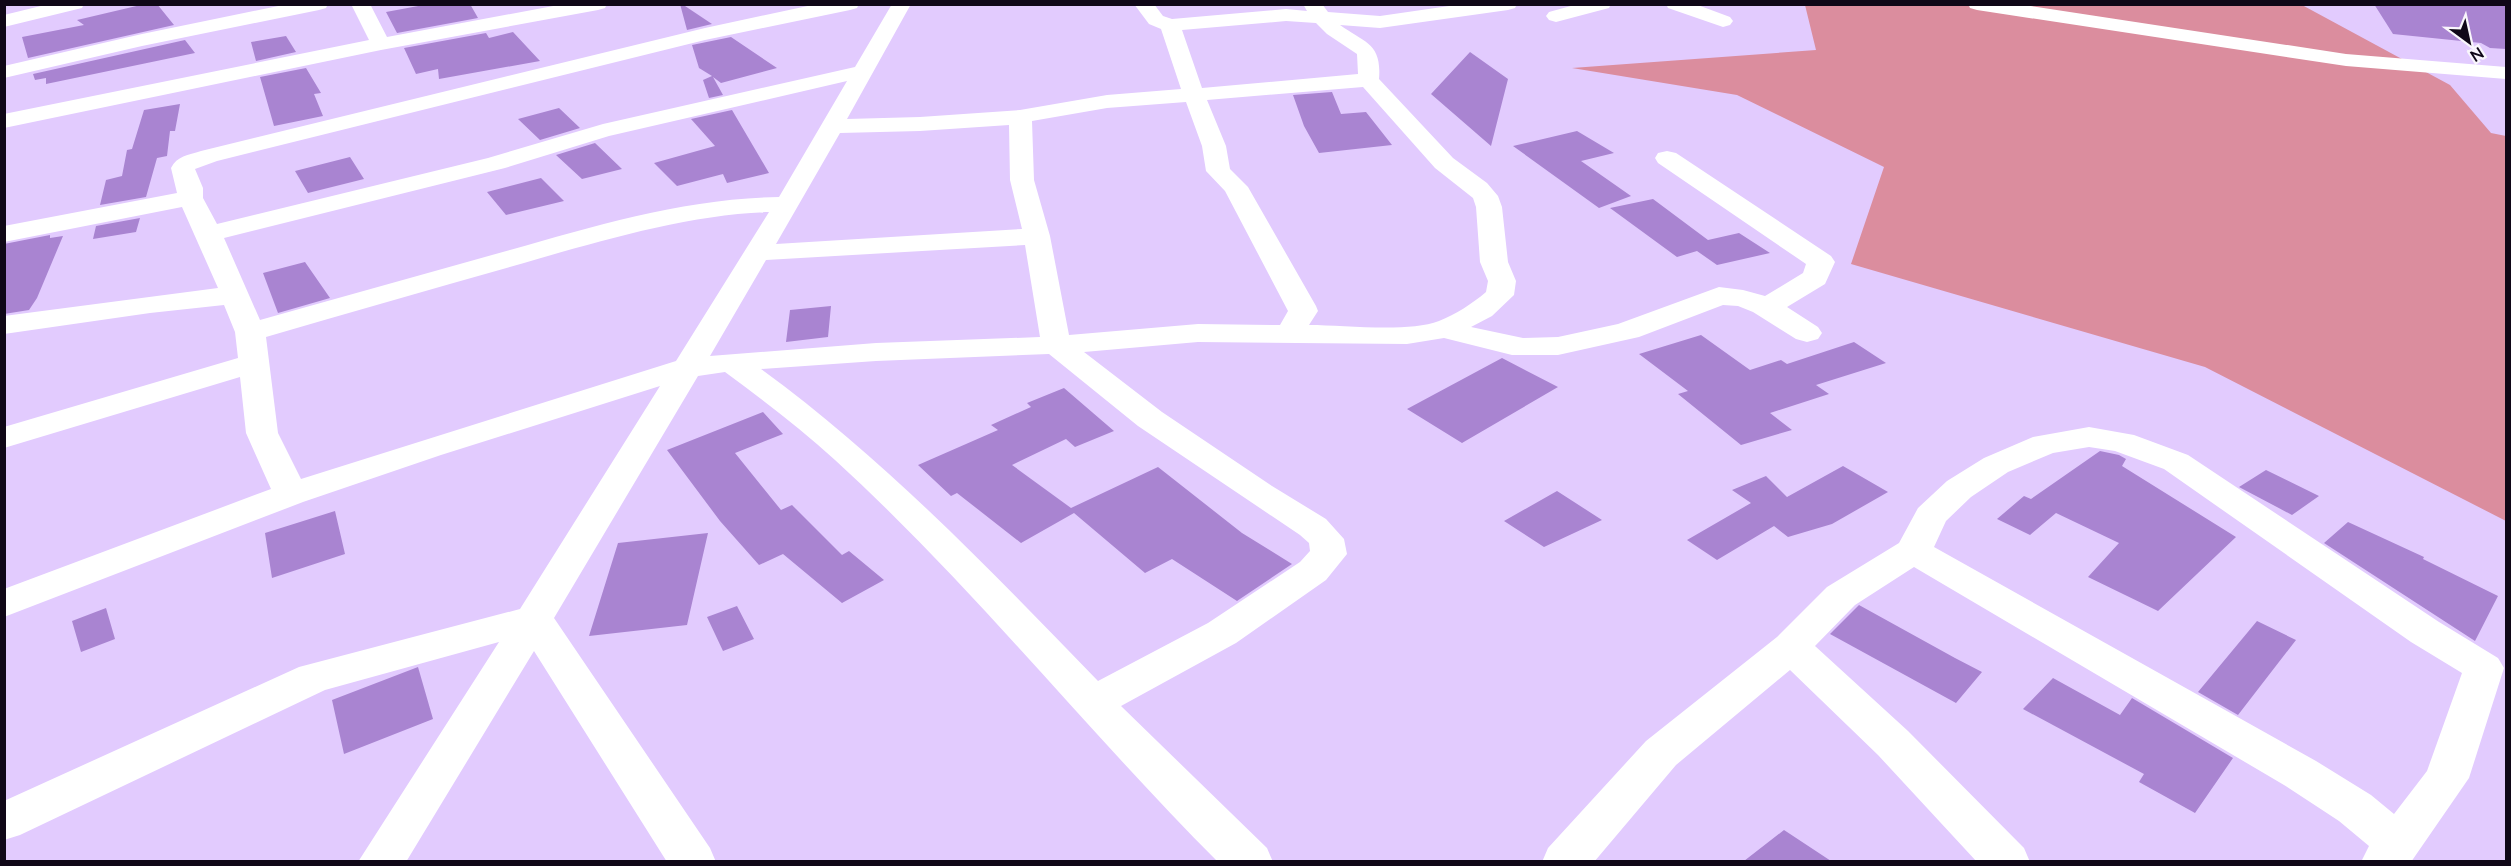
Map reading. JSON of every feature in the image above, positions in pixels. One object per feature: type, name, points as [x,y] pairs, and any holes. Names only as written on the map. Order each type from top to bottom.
[{"type":"street","points":[[4,21],[75,4]]},
{"type":"street","points":[[4,72],[142,40],[319,4]]},
{"type":"street","points":[[360,4],[381,44]]},
{"type":"street","points":[[4,121],[381,44],[598,4]]},
{"type":"street","points":[[291,494],[261,433],[250,332],[190,198],[190,188],[183,168],[185,164],[209,156],[465,94],[619,53],[850,4]]},
{"type":"street","points":[[381,861],[534,619],[755,253],[787,204],[834,126],[902,4]]},
{"type":"street","points":[[1143,4],[1156,20],[1170,25],[1317,11],[1390,22],[1508,4]]},
{"type":"street","points":[[1556,16],[1602,4]]},
{"type":"street","points":[[1675,4],[1723,21]]},
{"type":"street","points":[[1977,4],[2346,60],[2506,74]]},
{"type":"street","points":[[1317,11],[1334,30],[1363,48],[1368,54],[1371,66],[1368,80]]},
{"type":"street","points":[[1170,25],[1214,146],[1218,171],[1235,187],[1302,306],[1303,311],[1289,334]]},
{"type":"street","points":[[208,234],[496,163],[603,131],[864,71]]},
{"type":"street","points":[[834,126],[920,124],[1020,117],[1095,102],[1143,96],[1194,95],[1368,80]]},
{"type":"street","points":[[4,604],[291,494],[429,448],[686,368],[731,362],[876,352],[1056,345],[1198,333],[1407,336],[1444,329],[1482,310],[1500,295],[1502,281],[1494,262],[1489,207],[1478,188],[1444,162],[1368,80]]},
{"type":"street","points":[[1020,117],[1022,180],[1037,236],[1056,345],[1150,419],[1313,527],[1326,539],[1329,554],[1313,571],[1221,633],[1092,703]]},
{"type":"street","points":[[1667,158],[1821,262],[1815,278],[1765,308]]},
{"type":"street","points":[[4,234],[190,198]]},
{"type":"street","points":[[250,332],[567,242],[641,224],[740,205],[787,204]]},
{"type":"street","points":[[755,253],[1037,236]]},
{"type":"street","points":[[4,325],[150,304],[234,295]]},
{"type":"street","points":[[1444,329],[1496,344],[1533,348],[1561,346],[1609,336],[1719,296],[1741,296],[1807,333]]},
{"type":"street","points":[[731,362],[766,385],[908,510],[1092,703],[1226,840],[1250,861]]},
{"type":"street","points":[[4,438],[252,364]]},
{"type":"street","points":[[1565,861],[1661,753],[1791,647],[1841,596],[1914,551],[1931,516],[1959,489],[1996,465],[2045,444],[2089,437],[2122,442],[2176,462],[2425,632],[2495,674],[2446,778],[2392,853],[2355,808],[1914,551]]},
{"type":"street","points":[[4,822],[314,678],[534,619]]},
{"type":"street","points":[[534,619],[693,861]]},
{"type":"street","points":[[1791,647],[1893,743],[2007,861]]},
{"type":"shaded area","points":[[1805,5],[2302,5],[2450,85],[2491,133],[2506,136],[2506,521],[2205,367],[1851,264],[1884,167],[1737,95],[1572,68],[1816,50]]},
{"type":"building","points":[[145,4],[157,4],[174,25],[28,58],[22,37],[84,25],[77,20]]},
{"type":"building","points":[[429,4],[470,4],[478,18],[397,33],[386,12]]},
{"type":"building","points":[[680,4],[682,4],[712,24],[687,30]]},
{"type":"building","points":[[2374,4],[2506,4],[2506,49],[2490,48],[2481,43],[2393,34]]},
{"type":"building","points":[[513,32],[540,61],[439,79],[438,69],[416,74],[404,48],[486,33],[489,38]]},
{"type":"building","points":[[286,36],[296,52],[256,61],[251,42]]},
{"type":"building","points":[[731,37],[777,68],[721,83],[713,77],[723,95],[709,98],[703,80],[712,76],[699,68],[692,45]]},
{"type":"building","points":[[185,40],[195,53],[46,84],[46,78],[35,80],[33,74]]},
{"type":"building","points":[[1470,52],[1508,79],[1491,146],[1431,94]]},
{"type":"building","points":[[306,68],[321,93],[314,94],[323,116],[274,126],[260,77]]},
{"type":"building","points":[[1332,92],[1341,114],[1366,112],[1392,145],[1319,153],[1304,126],[1293,95]]},
{"type":"building","points":[[180,104],[175,131],[170,131],[167,156],[157,158],[146,197],[100,205],[106,180],[122,176],[127,150],[132,149],[144,110]]},
{"type":"building","points":[[559,108],[580,128],[540,140],[518,119]]},
{"type":"building","points":[[732,110],[769,173],[727,183],[723,174],[677,186],[654,163],[715,146],[691,119]]},
{"type":"building","points":[[1577,131],[1614,153],[1581,161],[1631,196],[1599,208],[1513,146]]},
{"type":"building","points":[[595,143],[622,169],[582,179],[556,155]]},
{"type":"building","points":[[350,157],[364,179],[308,193],[295,171]]},
{"type":"building","points":[[541,178],[564,201],[506,215],[487,192]]},
{"type":"building","points":[[1653,199],[1708,240],[1739,233],[1770,253],[1717,265],[1697,251],[1677,257],[1610,208]]},
{"type":"building","points":[[140,218],[136,232],[93,239],[96,226]]},
{"type":"building","points":[[50,235],[50,238],[63,236],[37,298],[29,310],[4,314],[4,244]]},
{"type":"building","points":[[305,262],[330,298],[278,313],[263,273]]},
{"type":"building","points":[[831,306],[828,337],[786,342],[790,310]]},
{"type":"building","points":[[1701,335],[1750,370],[1781,360],[1787,364],[1854,342],[1886,363],[1816,385],[1829,394],[1770,413],[1792,430],[1741,445],[1678,394],[1688,391],[1639,354]]},
{"type":"building","points":[[1502,358],[1558,387],[1462,443],[1407,409]]},
{"type":"building","points":[[1064,388],[1114,431],[1075,447],[1066,439],[1012,465],[1071,508],[1158,467],[1242,533],[1292,564],[1237,601],[1172,559],[1145,573],[1074,513],[1021,543],[957,493],[951,496],[918,465],[998,430],[991,425],[1031,407],[1027,403]]},
{"type":"building","points":[[763,412],[783,434],[735,453],[781,510],[792,505],[842,555],[849,551],[884,580],[842,603],[783,554],[759,565],[720,521],[667,450]]},
{"type":"building","points":[[2100,451],[2126,459],[2122,466],[2236,537],[2158,611],[2088,577],[2119,543],[2056,513],[2030,535],[1997,519],[2024,496],[2031,499]]},
{"type":"building","points":[[1843,466],[1888,492],[1832,524],[1788,537],[1774,526],[1717,560],[1687,540],[1751,503],[1732,490],[1766,476],[1787,497]]},
{"type":"building","points":[[2266,470],[2319,496],[2292,515],[2239,487]]},
{"type":"building","points":[[1557,491],[1602,520],[1544,547],[1504,521]]},
{"type":"building","points":[[335,511],[345,554],[272,578],[265,533]]},
{"type":"building","points":[[2348,522],[2424,557],[2423,559],[2498,596],[2475,641],[2324,543]]},
{"type":"building","points":[[708,533],[687,625],[589,636],[618,543]]},
{"type":"building","points":[[1859,605],[1982,672],[1956,703],[1830,634]]},
{"type":"building","points":[[737,606],[754,639],[723,651],[707,617]]},
{"type":"building","points":[[106,608],[115,639],[81,652],[72,621]]},
{"type":"building","points":[[2257,621],[2296,640],[2238,715],[2198,692]]},
{"type":"building","points":[[418,667],[433,719],[344,754],[332,700]]},
{"type":"building","points":[[2053,678],[2120,715],[2132,698],[2233,758],[2195,813],[2139,782],[2144,774],[2023,709]]},
{"type":"building","points":[[1784,830],[1831,861],[1744,861]]}]
